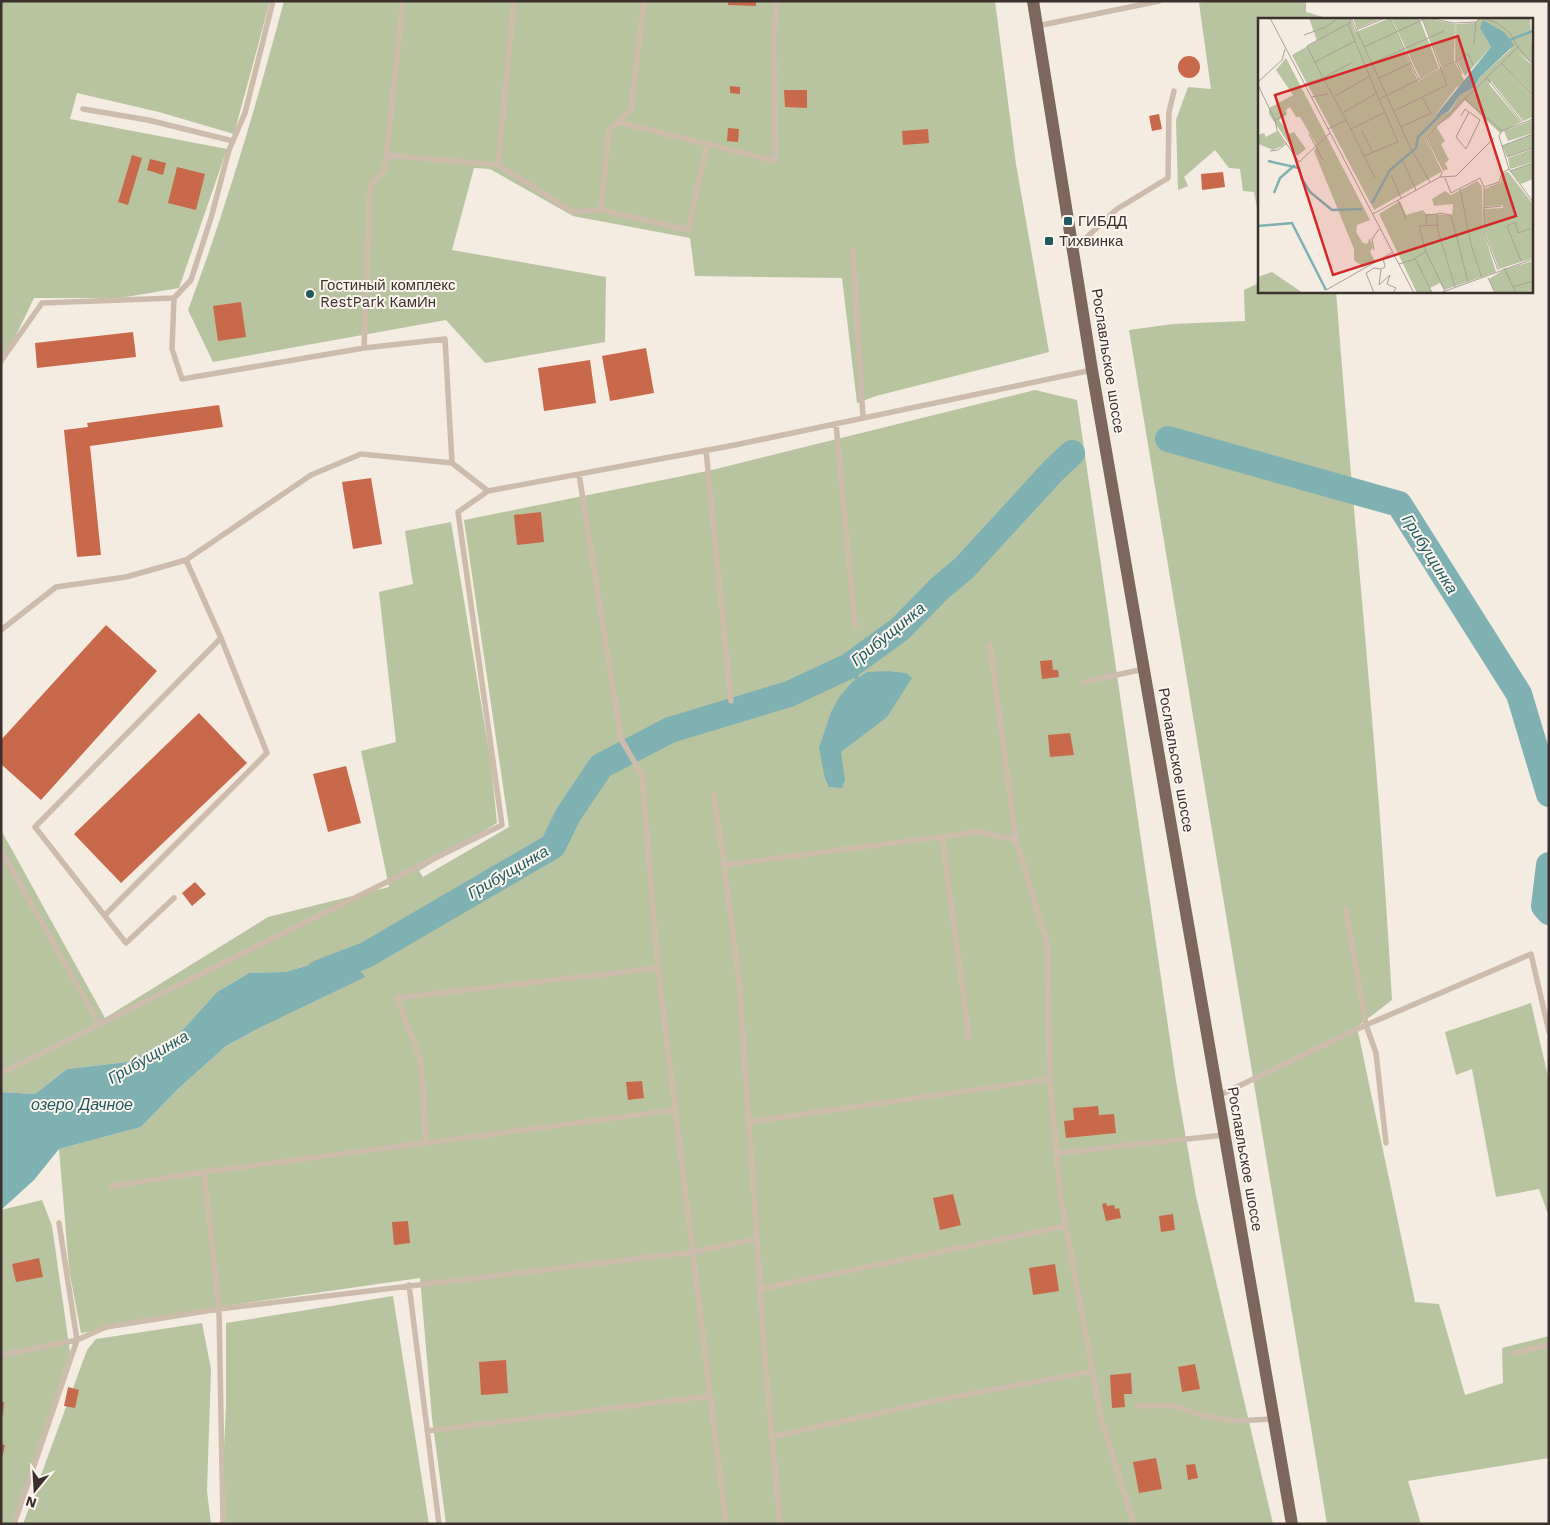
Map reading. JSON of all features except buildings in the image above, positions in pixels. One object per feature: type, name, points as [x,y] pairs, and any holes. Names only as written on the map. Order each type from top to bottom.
[{"type":"main road","name":"Рославльское шоссе","points":[[1033,1],[1092,370],[1292,1524]]},
{"type":"lane","points":[[273,1],[245,113],[233,141],[191,280],[174,298],[172,349],[182,379],[364,348],[444,339],[452,463]]},
{"type":"lane","points":[[364,348],[370,186],[385,169],[403,1]]},
{"type":"lane","points":[[498,165],[514,1]]},
{"type":"lane","points":[[601,210],[609,129],[631,110],[644,1]]},
{"type":"lane","points":[[617,122],[775,162],[774,32],[776,1]]},
{"type":"lane","points":[[1037,26],[1128,4],[1159,1]]},
{"type":"lane","points":[[1073,250],[1117,209],[1168,178],[1168,119],[1174,91]]},
{"type":"lane","points":[[83,109],[148,120],[233,141]]},
{"type":"lane","points":[[386,155],[498,165],[573,212],[601,210],[688,230],[707,144]]},
{"type":"lane","points":[[853,251],[863,418]]},
{"type":"lane","points":[[1,361],[42,304],[174,298]]},
{"type":"lane","points":[[1,1073],[502,825],[458,512],[488,490],[706,450],[1092,370]]},
{"type":"lane","points":[[836,424],[855,626]]},
{"type":"lane","points":[[706,450],[731,701]]},
{"type":"lane","points":[[1,630],[56,587],[126,577],[186,560],[311,475],[361,454],[452,463],[488,490]]},
{"type":"lane","points":[[579,474],[620,739],[642,775],[658,968],[726,1524]]},
{"type":"lane","points":[[105,916],[267,753],[221,638],[186,560]]},
{"type":"lane","points":[[174,898],[126,943],[34,827],[221,638]]},
{"type":"lane","points":[[990,645],[1016,840],[1047,943],[1050,1079],[1066,1226],[1102,1422],[1134,1524]]},
{"type":"lane","points":[[1084,682],[1144,669]]},
{"type":"lane","points":[[714,794],[739,981],[760,1289],[780,1524]]},
{"type":"lane","points":[[724,865],[979,832],[1016,840]]},
{"type":"lane","points":[[942,836],[969,1037]]},
{"type":"lane","points":[[1,850],[100,1024]]},
{"type":"lane","points":[[1346,910],[1366,1025],[1376,1053],[1386,1143]]},
{"type":"lane","points":[[1218,1096],[1366,1025],[1531,954],[1549,1032]]},
{"type":"lane","points":[[426,1143],[421,1061],[397,998],[658,968]]},
{"type":"lane","points":[[749,1122],[1050,1079]]},
{"type":"lane","points":[[112,1186],[204,1172],[676,1110]]},
{"type":"lane","points":[[1057,1153],[1224,1135]]},
{"type":"lane","points":[[204,1172],[219,1309],[223,1524]]},
{"type":"lane","points":[[14,1524],[78,1340],[59,1223]]},
{"type":"lane","points":[[760,1289],[1066,1226]]},
{"type":"lane","points":[[1,1355],[78,1340],[106,1327],[219,1309],[410,1284],[693,1252],[757,1239]]},
{"type":"lane","points":[[410,1284],[439,1524]]},
{"type":"lane","points":[[1514,1353],[1549,1345]]},
{"type":"lane","points":[[772,1437],[933,1401],[1093,1371]]},
{"type":"lane","points":[[427,1431],[710,1396]]},
{"type":"lane","points":[[1138,1406],[1172,1405],[1205,1416],[1235,1421],[1273,1418]]},
{"type":"green space","points":[[1,1],[270,1],[234,134],[159,112],[77,93],[70,119],[227,149],[179,288],[120,298],[34,298],[2,364]]},
{"type":"green space","points":[[284,1],[995,1],[1016,164],[1049,352],[876,396],[857,403],[842,278],[695,276],[690,238],[573,216],[490,169],[474,168],[452,250],[606,277],[605,342],[485,363],[446,320],[213,362],[188,310],[240,157]]},
{"type":"green space","points":[[1208,1],[1306,1],[1306,12],[1327,18],[1258,18],[1258,213],[1254,192],[1243,191],[1240,169],[1229,168],[1215,150],[1184,177],[1188,186],[1178,190],[1176,120],[1188,87],[1211,89],[1199,3]]},
{"type":"green space","points":[[1258,283],[1258,292],[1336,292],[1387,911],[1392,1000],[1357,1027],[1415,1302],[1439,1304],[1465,1395],[1503,1383],[1502,1348],[1549,1336],[1549,1458],[1408,1481],[1421,1524],[1327,1524],[1129,330],[1173,324],[1245,321],[1244,290]]},
{"type":"green space","points":[[1035,390],[1077,400],[1176,1081],[1196,1196],[1273,1524],[446,1524],[432,1418],[420,1278],[224,1306],[81,1333],[69,1269],[59,1149],[141,1127],[179,1088],[226,1046],[263,1026],[348,954],[285,972],[249,973],[217,992],[178,1035],[127,1062],[67,1069],[35,1094],[1,1092],[1,830],[105,1018],[268,917],[389,887],[361,751],[396,742],[379,592],[413,584],[405,531],[451,522],[491,763],[497,823],[419,871],[423,877],[509,827],[464,520],[712,470]]},
{"type":"green space","points":[[1531,1003],[1549,1081],[1549,1217],[1539,1189],[1496,1197],[1472,1069],[1456,1075],[1445,1032]]},
{"type":"green space","points":[[42,1200],[52,1226],[70,1352],[13,1524],[1,1524],[1,1210]]},
{"type":"green space","points":[[393,1296],[429,1524],[225,1524],[222,1490],[226,1406],[226,1323]]},
{"type":"green space","points":[[202,1323],[211,1369],[207,1491],[211,1524],[23,1524],[87,1350],[96,1339]]},
{"type":"water","points":[[887,671],[906,673],[912,678],[887,717],[841,752],[845,780],[842,788],[829,787],[825,779],[819,748],[831,712],[840,696],[852,682],[867,672]]},
{"type":"water","name":"озеро Дачное","points":[[348,954],[365,977],[226,1046],[179,1088],[141,1127],[59,1149],[34,1180],[1,1210],[1,1092],[35,1094],[67,1069],[127,1062],[178,1035],[217,992],[249,973],[285,972]]},
{"type":"waterway","name":"Грибущинка","points":[[1168,439],[1399,504],[1519,694],[1549,794]]},
{"type":"waterway","name":"Грибущинка","points":[[319,973],[366,955],[553,846],[568,815],[601,766],[670,730],[789,694],[849,666],[900,629],[939,589],[964,568],[1053,471],[1072,453]]},
{"type":"waterway","points":[[849,666],[860,683]]},
{"type":"waterway","name":"Грибущинка","points":[[1549,865],[1544,906],[1549,912]]},
{"type":"place","name":"ГИБДД","points":[[1068,221]]},
{"type":"place","name":"Тихвинка","points":[[1049,241]]},
{"type":"place","name":"Гостиный комплекс RestPark КамИн","points":[[310,294]]}]
